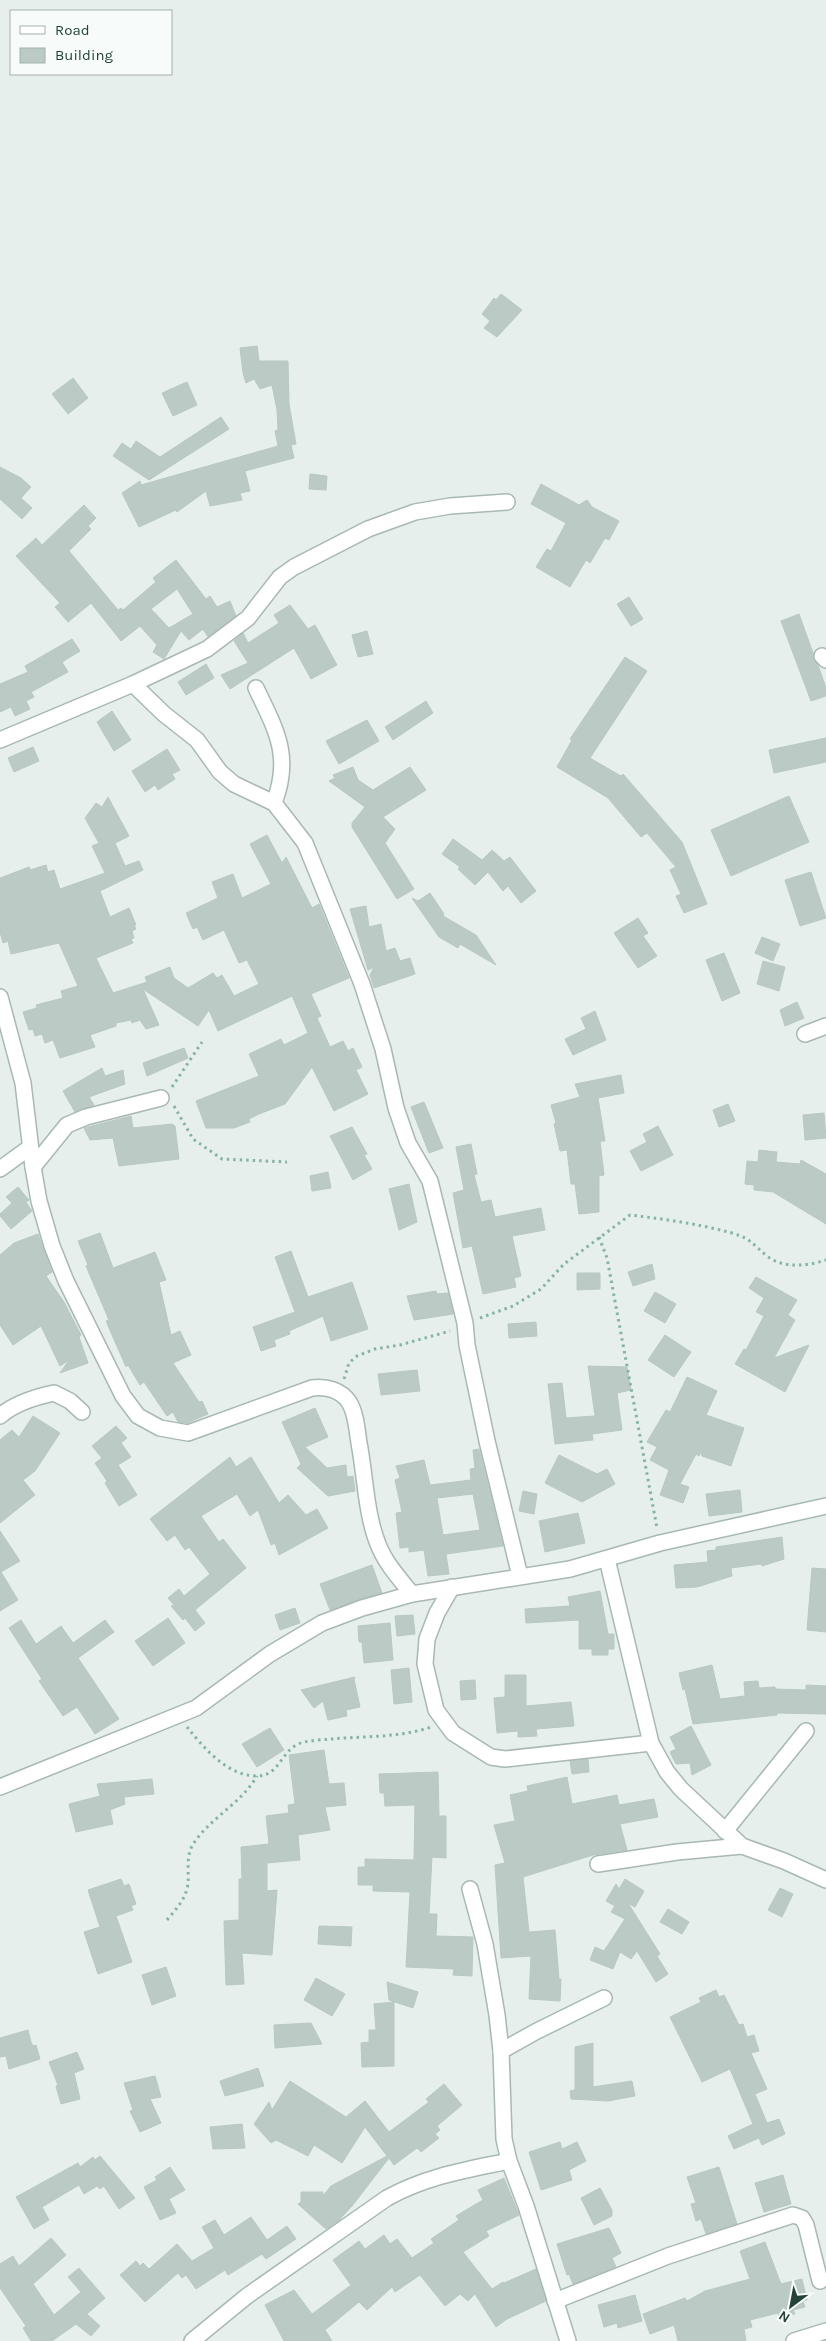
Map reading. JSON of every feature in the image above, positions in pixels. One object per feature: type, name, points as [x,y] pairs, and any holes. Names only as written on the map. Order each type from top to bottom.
[{"type":"street","points":[[0,740],[133,684],[207,649],[248,618],[280,577],[294,567],[368,529],[424,511],[450,506],[507,502]]},
{"type":"street","points":[[133,684],[164,714],[197,740],[220,772],[234,784],[274,804],[305,842],[362,984],[382,1049],[396,1108],[408,1143],[430,1181],[465,1324],[467,1345],[485,1432],[520,1576]]},
{"type":"street","points":[[256,688],[276,730],[283,759],[282,784],[274,804]]},
{"type":"street","points":[[0,997],[23,1083],[29,1148],[39,1201],[52,1246],[66,1281],[123,1396],[138,1416],[160,1428],[188,1433],[312,1388],[323,1387],[341,1394],[350,1402],[357,1425],[372,1523],[378,1545],[392,1569],[412,1594]]},
{"type":"street","points":[[805,1034],[826,1026]]},
{"type":"street","points":[[33,1167],[67,1125],[86,1117],[162,1098]]},
{"type":"street","points":[[0,1169],[29,1148]]},
{"type":"street","points":[[0,1416],[8,1409],[27,1400],[54,1393],[70,1401],[82,1412]]},
{"type":"street","points":[[0,1787],[178,1716],[203,1704],[232,1680],[270,1654],[322,1623],[362,1608],[412,1594],[570,1569],[660,1543],[826,1506]]},
{"type":"street","points":[[607,1559],[651,1743],[666,1772],[742,1846],[784,1861],[826,1880]]},
{"type":"street","points":[[452,1588],[430,1626],[425,1652],[425,1664],[436,1710],[452,1733],[491,1757],[505,1759],[651,1743]]},
{"type":"street","points":[[725,1831],[806,1730]]},
{"type":"street","points":[[598,1864],[677,1852],[742,1846]]},
{"type":"street","points":[[470,1889],[485,1944],[501,2051],[504,2139],[509,2161],[526,2206],[568,2341]]},
{"type":"street","points":[[501,2051],[604,1998]]},
{"type":"street","points":[[192,2341],[248,2296],[388,2198],[412,2184],[509,2161]]},
{"type":"street","points":[[555,2301],[668,2256],[793,2215],[802,2218],[806,2225],[820,2281]]},
{"type":"street","points":[[794,2341],[826,2331]]},
{"type":"path","points":[[202,1042],[162,1098],[171,1102],[175,1107],[193,1139],[218,1156],[234,1160],[287,1162]]},
{"type":"path","points":[[341,1394],[349,1363],[357,1356],[375,1349],[400,1345],[513,1306],[534,1293],[564,1264],[630,1215],[660,1218],[731,1233],[752,1240],[768,1257],[779,1263],[798,1266],[826,1260]]},
{"type":"path","points":[[599,1237],[607,1258],[660,1543]]},
{"type":"path","points":[[178,1716],[215,1759],[241,1772],[257,1776],[270,1773],[287,1752],[298,1744],[420,1731],[443,1722]]},
{"type":"path","points":[[167,1920],[183,1901],[188,1885],[188,1864],[192,1847],[244,1795],[257,1776]]},
{"type":"building","points":[[501,294],[522,310],[497,337],[484,328],[490,321],[482,314],[494,298],[496,300]]},
{"type":"building","points":[[257,346],[259,361],[288,361],[289,404],[296,444],[291,445],[294,458],[245,471],[250,491],[240,493],[242,500],[210,506],[206,491],[177,512],[176,510],[139,527],[122,493],[140,481],[141,485],[278,446],[275,431],[278,430],[277,410],[272,385],[260,389],[254,379],[246,383],[243,373],[240,348]]},
{"type":"building","points":[[73,378],[88,398],[68,414],[52,394]]},
{"type":"building","points":[[187,382],[197,405],[173,416],[162,393]]},
{"type":"building","points":[[221,417],[229,429],[149,480],[113,456],[122,443],[131,449],[136,441],[160,457]]},
{"type":"building","points":[[0,467],[21,478],[31,487],[21,498],[32,508],[22,519],[0,499]]},
{"type":"building","points":[[310,474],[327,476],[326,490],[309,489]]},
{"type":"building","points":[[541,484],[579,505],[587,500],[592,507],[619,521],[609,540],[605,538],[590,563],[586,560],[570,587],[536,567],[547,549],[551,551],[566,523],[531,504]]},
{"type":"building","points":[[84,505],[96,518],[88,526],[91,529],[69,551],[118,610],[121,608],[123,610],[156,582],[153,578],[176,560],[206,599],[210,596],[217,607],[230,601],[236,616],[208,637],[203,629],[189,640],[181,631],[164,659],[153,652],[157,645],[140,626],[121,641],[91,603],[68,622],[55,607],[60,603],[16,556],[36,538],[42,545]],"holes":[[[177,589],[193,614],[169,628],[151,609]]]},
{"type":"building","points":[[629,597],[643,619],[631,626],[617,604]]},
{"type":"building","points":[[290,605],[308,629],[315,625],[337,665],[311,679],[294,648],[230,689],[221,675],[248,663],[234,641],[243,633],[248,643],[279,623],[274,615]]},
{"type":"building","points":[[799,614],[813,653],[813,659],[818,665],[826,688],[826,696],[811,701],[781,621]]},
{"type":"building","points":[[367,631],[373,654],[358,657],[352,635]]},
{"type":"building","points":[[72,639],[80,651],[62,662],[68,672],[31,692],[34,697],[26,701],[30,709],[15,716],[11,707],[0,712],[0,684],[28,672],[25,666]]},
{"type":"building","points":[[625,657],[647,671],[590,758],[621,776],[623,774],[682,842],[707,904],[684,913],[676,896],[681,894],[670,870],[676,867],[647,833],[641,837],[608,798],[557,767],[572,740],[570,739]]},
{"type":"building","points":[[206,664],[214,678],[186,695],[178,682]]},
{"type":"building","points":[[426,701],[433,713],[393,740],[385,727]]},
{"type":"building","points":[[112,711],[131,740],[114,751],[97,722]]},
{"type":"building","points":[[367,720],[379,741],[339,764],[326,741]]},
{"type":"building","points":[[826,738],[826,762],[774,773],[769,750]]},
{"type":"building","points":[[33,747],[39,761],[14,772],[8,758]]},
{"type":"building","points":[[167,749],[180,770],[172,774],[175,779],[158,790],[155,785],[145,792],[132,771]]},
{"type":"building","points":[[353,767],[358,780],[373,790],[410,767],[426,790],[383,817],[395,829],[385,843],[414,889],[397,899],[352,827],[352,823],[365,807],[329,781],[335,778],[333,775]]},
{"type":"building","points":[[789,796],[809,842],[731,876],[711,830]]},
{"type":"building","points":[[108,797],[129,836],[115,843],[125,866],[139,861],[143,870],[100,891],[110,917],[129,908],[136,925],[134,925],[136,929],[132,931],[134,938],[131,939],[133,943],[96,958],[113,993],[147,982],[145,977],[170,967],[174,978],[188,988],[213,973],[217,978],[222,975],[234,996],[259,984],[247,960],[239,963],[224,930],[203,940],[197,927],[193,929],[186,913],[218,898],[212,882],[233,874],[242,898],[271,884],[250,844],[267,835],[282,863],[286,857],[312,908],[319,904],[349,978],[311,994],[321,1016],[317,1018],[330,1047],[343,1041],[348,1051],[353,1048],[362,1067],[356,1070],[368,1094],[334,1111],[312,1067],[285,1104],[259,1114],[249,1119],[250,1122],[234,1128],[206,1128],[196,1101],[259,1076],[249,1054],[281,1039],[284,1045],[308,1033],[292,996],[218,1031],[209,1010],[198,1026],[143,989],[159,1025],[146,1029],[140,1020],[132,1023],[131,1020],[116,1023],[116,1026],[90,1035],[95,1047],[60,1058],[53,1040],[45,1043],[42,1034],[35,1036],[33,1029],[29,1030],[23,1012],[37,1008],[36,1005],[63,998],[61,991],[78,986],[59,943],[11,954],[8,941],[3,943],[0,932],[0,878],[29,867],[30,870],[46,865],[48,872],[54,870],[60,889],[105,873],[92,846],[99,843],[85,818],[96,803],[102,807]]},
{"type":"building","points":[[453,839],[482,860],[492,850],[504,861],[510,857],[536,891],[521,903],[508,886],[503,891],[488,872],[475,885],[458,869],[460,867],[442,854]]},
{"type":"building","points":[[811,872],[826,918],[800,926],[785,880]]},
{"type":"building","points":[[430,893],[444,914],[443,916],[476,935],[496,965],[460,944],[458,948],[439,937],[412,898],[418,901]]},
{"type":"building","points":[[366,906],[369,927],[381,924],[386,951],[395,948],[400,961],[410,958],[415,974],[374,988],[370,975],[374,967],[368,970],[350,909]]},
{"type":"building","points":[[638,918],[648,933],[643,936],[657,956],[638,968],[614,933]]},
{"type":"building","points":[[762,937],[780,944],[773,961],[755,953]]},
{"type":"building","points":[[724,953],[740,993],[722,1001],[706,960]]},
{"type":"building","points":[[763,961],[785,967],[779,991],[757,984]]},
{"type":"building","points":[[797,1002],[804,1018],[785,1026],[780,1010]]},
{"type":"building","points":[[595,1011],[606,1040],[573,1055],[565,1039],[586,1029],[581,1018]]},
{"type":"building","points":[[184,1048],[188,1058],[147,1076],[143,1063]]},
{"type":"building","points":[[102,1068],[105,1076],[123,1070],[125,1084],[89,1097],[94,1105],[75,1112],[63,1091]]},
{"type":"building","points":[[621,1075],[624,1093],[598,1098],[605,1141],[600,1141],[604,1175],[599,1176],[599,1212],[579,1214],[575,1184],[571,1184],[567,1150],[560,1151],[551,1105],[580,1097],[575,1084]]},
{"type":"building","points":[[424,1102],[443,1148],[429,1153],[411,1107]]},
{"type":"building","points":[[728,1104],[735,1121],[719,1127],[713,1110]]},
{"type":"building","points":[[824,1113],[826,1138],[805,1140],[803,1115]]},
{"type":"building","points":[[131,1116],[133,1128],[172,1124],[175,1126],[179,1159],[119,1166],[113,1138],[90,1140],[84,1128]]},
{"type":"building","points":[[658,1126],[673,1155],[641,1171],[630,1151],[647,1142],[643,1134]]},
{"type":"building","points":[[352,1127],[367,1154],[364,1155],[372,1169],[353,1180],[330,1136]]},
{"type":"building","points":[[471,1144],[477,1174],[474,1175],[481,1202],[491,1200],[495,1217],[541,1208],[545,1230],[512,1236],[521,1276],[514,1278],[516,1287],[483,1294],[472,1246],[463,1248],[453,1193],[464,1190],[456,1147]]},
{"type":"building","points":[[759,1150],[777,1152],[776,1162],[800,1164],[801,1160],[826,1174],[826,1224],[773,1192],[754,1190],[754,1185],[745,1184],[747,1161],[758,1162]]},
{"type":"building","points":[[328,1172],[331,1188],[312,1191],[310,1176]]},
{"type":"building","points":[[409,1184],[417,1222],[399,1230],[389,1189]]},
{"type":"building","points":[[18,1187],[29,1200],[26,1202],[32,1211],[11,1229],[0,1214],[12,1203],[6,1197]]},
{"type":"building","points":[[100,1233],[113,1268],[155,1252],[166,1280],[159,1282],[171,1335],[180,1331],[191,1355],[173,1363],[199,1402],[202,1401],[208,1414],[187,1423],[178,1422],[173,1412],[167,1416],[144,1382],[140,1385],[128,1365],[126,1367],[106,1321],[109,1320],[86,1266],[88,1265],[78,1241]]},
{"type":"building","points":[[38,1234],[52,1272],[46,1276],[64,1302],[81,1335],[79,1337],[88,1363],[60,1373],[69,1360],[60,1366],[41,1326],[13,1345],[0,1325],[0,1255],[14,1243]]},
{"type":"building","points":[[291,1251],[308,1297],[352,1282],[368,1329],[331,1341],[323,1316],[289,1331],[290,1334],[274,1340],[276,1346],[261,1351],[253,1327],[295,1312],[275,1257]]},
{"type":"building","points":[[652,1264],[655,1279],[633,1286],[628,1272]]},
{"type":"building","points":[[577,1273],[600,1273],[600,1289],[577,1290]]},
{"type":"building","points":[[756,1277],[797,1300],[788,1315],[795,1320],[774,1358],[809,1345],[785,1392],[735,1364],[744,1349],[746,1350],[764,1316],[756,1312],[764,1298],[749,1288]]},
{"type":"building","points":[[436,1291],[437,1294],[448,1293],[453,1314],[414,1320],[407,1296]]},
{"type":"building","points":[[655,1292],[676,1304],[665,1323],[644,1311]]},
{"type":"building","points":[[536,1322],[537,1336],[509,1338],[508,1324]]},
{"type":"building","points":[[665,1335],[691,1352],[674,1377],[648,1360]]},
{"type":"building","points":[[588,1366],[627,1367],[631,1390],[617,1393],[622,1430],[592,1434],[593,1440],[555,1444],[548,1384],[562,1383],[566,1418],[595,1416]]},
{"type":"building","points":[[417,1370],[420,1391],[381,1395],[378,1374]]},
{"type":"building","points":[[687,1377],[717,1391],[706,1415],[744,1428],[731,1466],[702,1456],[701,1451],[699,1456],[696,1454],[680,1484],[689,1487],[683,1503],[660,1495],[669,1470],[650,1460],[657,1447],[647,1442],[666,1410],[670,1412]]},
{"type":"building","points":[[315,1408],[328,1437],[305,1447],[327,1468],[346,1465],[347,1477],[353,1476],[355,1491],[328,1496],[297,1468],[301,1464],[282,1422]]},
{"type":"building","points":[[33,1416],[60,1433],[35,1471],[23,1480],[35,1495],[0,1523],[0,1440],[12,1430],[19,1437]]},
{"type":"building","points":[[116,1426],[127,1438],[121,1443],[131,1457],[118,1465],[137,1495],[119,1506],[105,1483],[107,1481],[95,1463],[102,1458],[92,1446]]},
{"type":"building","points":[[479,1449],[503,1546],[446,1554],[449,1574],[428,1576],[424,1550],[409,1552],[409,1547],[400,1548],[396,1513],[402,1512],[395,1480],[400,1478],[396,1466],[424,1460],[430,1485],[471,1480],[470,1469],[475,1468],[473,1450]],"holes":[[[473,1494],[480,1530],[443,1535],[437,1498]]]},
{"type":"building","points":[[559,1455],[597,1474],[607,1469],[615,1484],[582,1502],[545,1483]]},
{"type":"building","points":[[230,1457],[236,1467],[251,1457],[279,1503],[288,1495],[306,1515],[317,1509],[328,1528],[279,1555],[275,1543],[271,1545],[258,1510],[250,1516],[237,1494],[201,1516],[219,1542],[223,1539],[246,1568],[195,1610],[205,1623],[195,1631],[185,1618],[183,1620],[171,1606],[174,1605],[168,1598],[179,1589],[184,1596],[210,1574],[189,1547],[185,1550],[175,1535],[167,1541],[150,1519]]},
{"type":"building","points":[[740,1490],[742,1512],[709,1516],[706,1494]]},
{"type":"building","points":[[523,1491],[537,1494],[534,1514],[519,1511]]},
{"type":"building","points":[[578,1513],[585,1543],[545,1552],[539,1521]]},
{"type":"building","points":[[0,1531],[20,1561],[1,1572],[18,1600],[0,1611]]},
{"type":"building","points":[[782,1537],[784,1559],[762,1566],[761,1564],[731,1568],[732,1576],[697,1587],[676,1588],[674,1565],[708,1562],[707,1551],[716,1550],[716,1547]]},
{"type":"building","points":[[372,1565],[382,1593],[330,1610],[320,1584]]},
{"type":"building","points":[[812,1568],[826,1569],[826,1632],[807,1630]]},
{"type":"building","points":[[600,1591],[608,1634],[614,1634],[614,1649],[608,1649],[608,1655],[592,1655],[592,1649],[579,1649],[579,1620],[526,1623],[525,1609],[570,1606],[568,1597]]},
{"type":"building","points":[[295,1608],[300,1623],[280,1630],[275,1615]]},
{"type":"building","points":[[413,1615],[415,1634],[397,1636],[395,1616]]},
{"type":"building","points":[[168,1618],[185,1643],[153,1666],[135,1641]]},
{"type":"building","points":[[21,1620],[36,1644],[61,1626],[73,1643],[105,1620],[114,1632],[78,1658],[119,1719],[95,1734],[77,1707],[63,1716],[39,1681],[42,1679],[9,1628]]},
{"type":"building","points":[[390,1623],[393,1660],[364,1663],[362,1642],[359,1642],[358,1626]]},
{"type":"building","points":[[712,1665],[720,1699],[745,1696],[744,1682],[758,1681],[759,1688],[775,1687],[775,1689],[806,1690],[806,1685],[826,1686],[826,1714],[777,1713],[777,1715],[693,1724],[685,1689],[683,1690],[679,1673]]},
{"type":"building","points":[[409,1668],[412,1702],[394,1704],[391,1670]]},
{"type":"building","points":[[505,1675],[526,1675],[526,1706],[571,1702],[574,1726],[536,1729],[537,1736],[518,1737],[518,1731],[497,1733],[494,1698],[505,1697]]},
{"type":"building","points":[[355,1677],[360,1707],[346,1710],[347,1716],[328,1720],[323,1701],[314,1708],[301,1690]]},
{"type":"building","points":[[475,1680],[476,1699],[461,1700],[460,1681]]},
{"type":"building","points":[[691,1726],[711,1765],[692,1775],[690,1763],[676,1764],[670,1752],[676,1749],[670,1737]]},
{"type":"building","points":[[270,1728],[284,1750],[257,1767],[242,1744]]},
{"type":"building","points":[[324,1750],[329,1784],[344,1783],[346,1805],[325,1807],[330,1830],[298,1835],[300,1860],[267,1863],[267,1891],[277,1890],[272,1955],[242,1953],[244,1984],[226,1985],[224,1921],[239,1920],[239,1879],[242,1879],[241,1847],[269,1844],[266,1816],[289,1813],[288,1805],[295,1804],[289,1755]]},
{"type":"building","points":[[588,1759],[589,1772],[572,1774],[570,1761]]},
{"type":"building","points":[[438,1772],[439,1816],[446,1816],[446,1858],[432,1857],[429,1914],[437,1914],[436,1936],[473,1937],[472,1976],[453,1975],[454,1969],[406,1967],[410,1892],[373,1891],[373,1885],[358,1885],[358,1867],[365,1867],[365,1859],[414,1860],[415,1805],[385,1806],[384,1793],[380,1793],[379,1774]]},
{"type":"building","points":[[567,1777],[572,1804],[617,1795],[619,1805],[654,1799],[658,1817],[620,1824],[627,1850],[593,1855],[523,1877],[529,1932],[555,1930],[559,1979],[561,1979],[560,2001],[529,1999],[531,1956],[501,1958],[495,1865],[505,1863],[494,1825],[515,1821],[510,1795],[528,1791],[527,1786]]},
{"type":"building","points":[[152,1779],[154,1794],[124,1797],[125,1804],[110,1810],[113,1824],[76,1832],[69,1804],[100,1796],[97,1784]]},
{"type":"building","points":[[121,1879],[124,1886],[129,1884],[136,1904],[131,1906],[133,1910],[116,1916],[132,1962],[98,1974],[84,1932],[100,1927],[88,1890]]},
{"type":"building","points":[[625,1879],[644,1891],[635,1907],[628,1903],[660,1954],[657,1956],[668,1974],[656,1982],[637,1951],[631,1959],[620,1952],[613,1969],[590,1960],[595,1947],[604,1951],[625,1919],[611,1912],[615,1906],[606,1901],[616,1884],[619,1889]]},
{"type":"building","points":[[780,1888],[793,1894],[782,1917],[768,1910]]},
{"type":"building","points":[[668,1909],[689,1922],[682,1934],[660,1922]]},
{"type":"building","points":[[319,1926],[352,1927],[351,1946],[318,1944]]},
{"type":"building","points":[[166,1967],[176,1996],[152,2005],[142,1975]]},
{"type":"building","points":[[316,1978],[345,1994],[332,2016],[304,2000]]},
{"type":"building","points":[[387,1982],[418,1992],[413,2008],[389,2000]]},
{"type":"building","points":[[716,1990],[719,1997],[724,1995],[739,2025],[743,2024],[747,2037],[754,2035],[759,2051],[751,2053],[767,2089],[755,2094],[767,2123],[779,2119],[785,2134],[762,2145],[759,2138],[734,2149],[728,2136],[753,2124],[730,2069],[702,2082],[670,2017],[701,2002],[699,1998]]},
{"type":"building","points":[[394,2002],[394,2066],[362,2067],[361,2043],[369,2042],[369,2030],[376,2030],[374,2004]]},
{"type":"building","points":[[311,2023],[322,2044],[275,2048],[274,2025]]},
{"type":"building","points":[[28,2030],[31,2042],[33,2046],[36,2045],[40,2059],[9,2069],[6,2056],[0,2057],[0,2038]]},
{"type":"building","points":[[593,2043],[593,2087],[632,2081],[635,2096],[608,2101],[571,2099],[570,2091],[575,2090],[575,2047]]},
{"type":"building","points":[[77,2052],[84,2069],[74,2073],[80,2099],[61,2104],[56,2086],[58,2085],[49,2062]]},
{"type":"building","points":[[258,2068],[264,2086],[225,2096],[220,2081]]},
{"type":"building","points":[[155,2076],[161,2097],[150,2099],[161,2123],[140,2132],[130,2111],[133,2110],[124,2083]]},
{"type":"building","points":[[290,2081],[346,2117],[365,2101],[389,2132],[429,2102],[426,2099],[444,2084],[462,2105],[437,2126],[440,2130],[435,2134],[439,2138],[421,2152],[417,2148],[394,2165],[389,2158],[352,2206],[338,2221],[326,2229],[298,2204],[301,2202],[301,2192],[323,2192],[323,2196],[331,2186],[387,2156],[365,2127],[342,2163],[314,2145],[308,2156],[276,2140],[271,2143],[254,2124],[269,2102],[272,2110]]},
{"type":"building","points":[[242,2124],[245,2148],[213,2149],[210,2127]]},
{"type":"building","points":[[560,2142],[562,2149],[577,2142],[586,2161],[569,2170],[572,2180],[541,2190],[529,2152]]},
{"type":"building","points":[[100,2156],[135,2198],[119,2209],[104,2186],[100,2189],[97,2186],[84,2194],[79,2185],[42,2207],[49,2220],[34,2229],[16,2197],[78,2163],[80,2167],[93,2157],[95,2160]]},
{"type":"building","points":[[170,2167],[185,2190],[169,2199],[176,2213],[160,2220],[144,2187],[157,2180],[155,2177]]},
{"type":"building","points":[[719,2167],[737,2224],[706,2234],[701,2219],[696,2221],[691,2204],[696,2203],[687,2177]]},
{"type":"building","points":[[783,2175],[791,2204],[764,2212],[755,2183]]},
{"type":"building","points":[[504,2178],[519,2215],[486,2231],[489,2236],[463,2252],[492,2289],[503,2282],[536,2269],[546,2301],[507,2319],[496,2327],[475,2294],[468,2301],[460,2294],[445,2306],[420,2275],[395,2292],[392,2287],[367,2310],[359,2302],[325,2330],[332,2341],[284,2341],[265,2305],[294,2290],[312,2314],[351,2285],[333,2260],[359,2241],[365,2249],[384,2235],[390,2244],[397,2239],[412,2258],[434,2243],[431,2239],[459,2220],[456,2216],[483,2200],[478,2190]]},
{"type":"building","points":[[600,2188],[612,2210],[612,2216],[594,2225],[581,2198]]},
{"type":"building","points":[[251,2217],[267,2240],[287,2226],[296,2239],[266,2259],[262,2254],[228,2275],[225,2270],[196,2289],[186,2275],[182,2278],[178,2273],[145,2302],[120,2275],[136,2261],[140,2266],[143,2263],[149,2269],[177,2244],[192,2261],[214,2248],[202,2227],[215,2220],[224,2235]]},
{"type":"building","points":[[609,2228],[621,2253],[612,2258],[616,2267],[573,2284],[569,2274],[567,2275],[557,2244]]},
{"type":"building","points":[[51,2238],[66,2255],[33,2284],[54,2315],[81,2292],[68,2277],[79,2268],[105,2298],[87,2314],[100,2326],[91,2336],[76,2324],[52,2341],[31,2341],[23,2328],[26,2326],[0,2288],[0,2264],[13,2256],[19,2266]]},
{"type":"building","points":[[765,2242],[781,2284],[802,2279],[807,2300],[803,2301],[805,2307],[793,2310],[795,2314],[779,2318],[778,2313],[750,2320],[752,2327],[744,2329],[746,2341],[678,2341],[674,2325],[650,2334],[643,2314],[685,2298],[687,2301],[705,2291],[750,2279],[740,2251]]},
{"type":"building","points":[[635,2295],[642,2321],[618,2328],[617,2323],[604,2327],[598,2305]]}]
